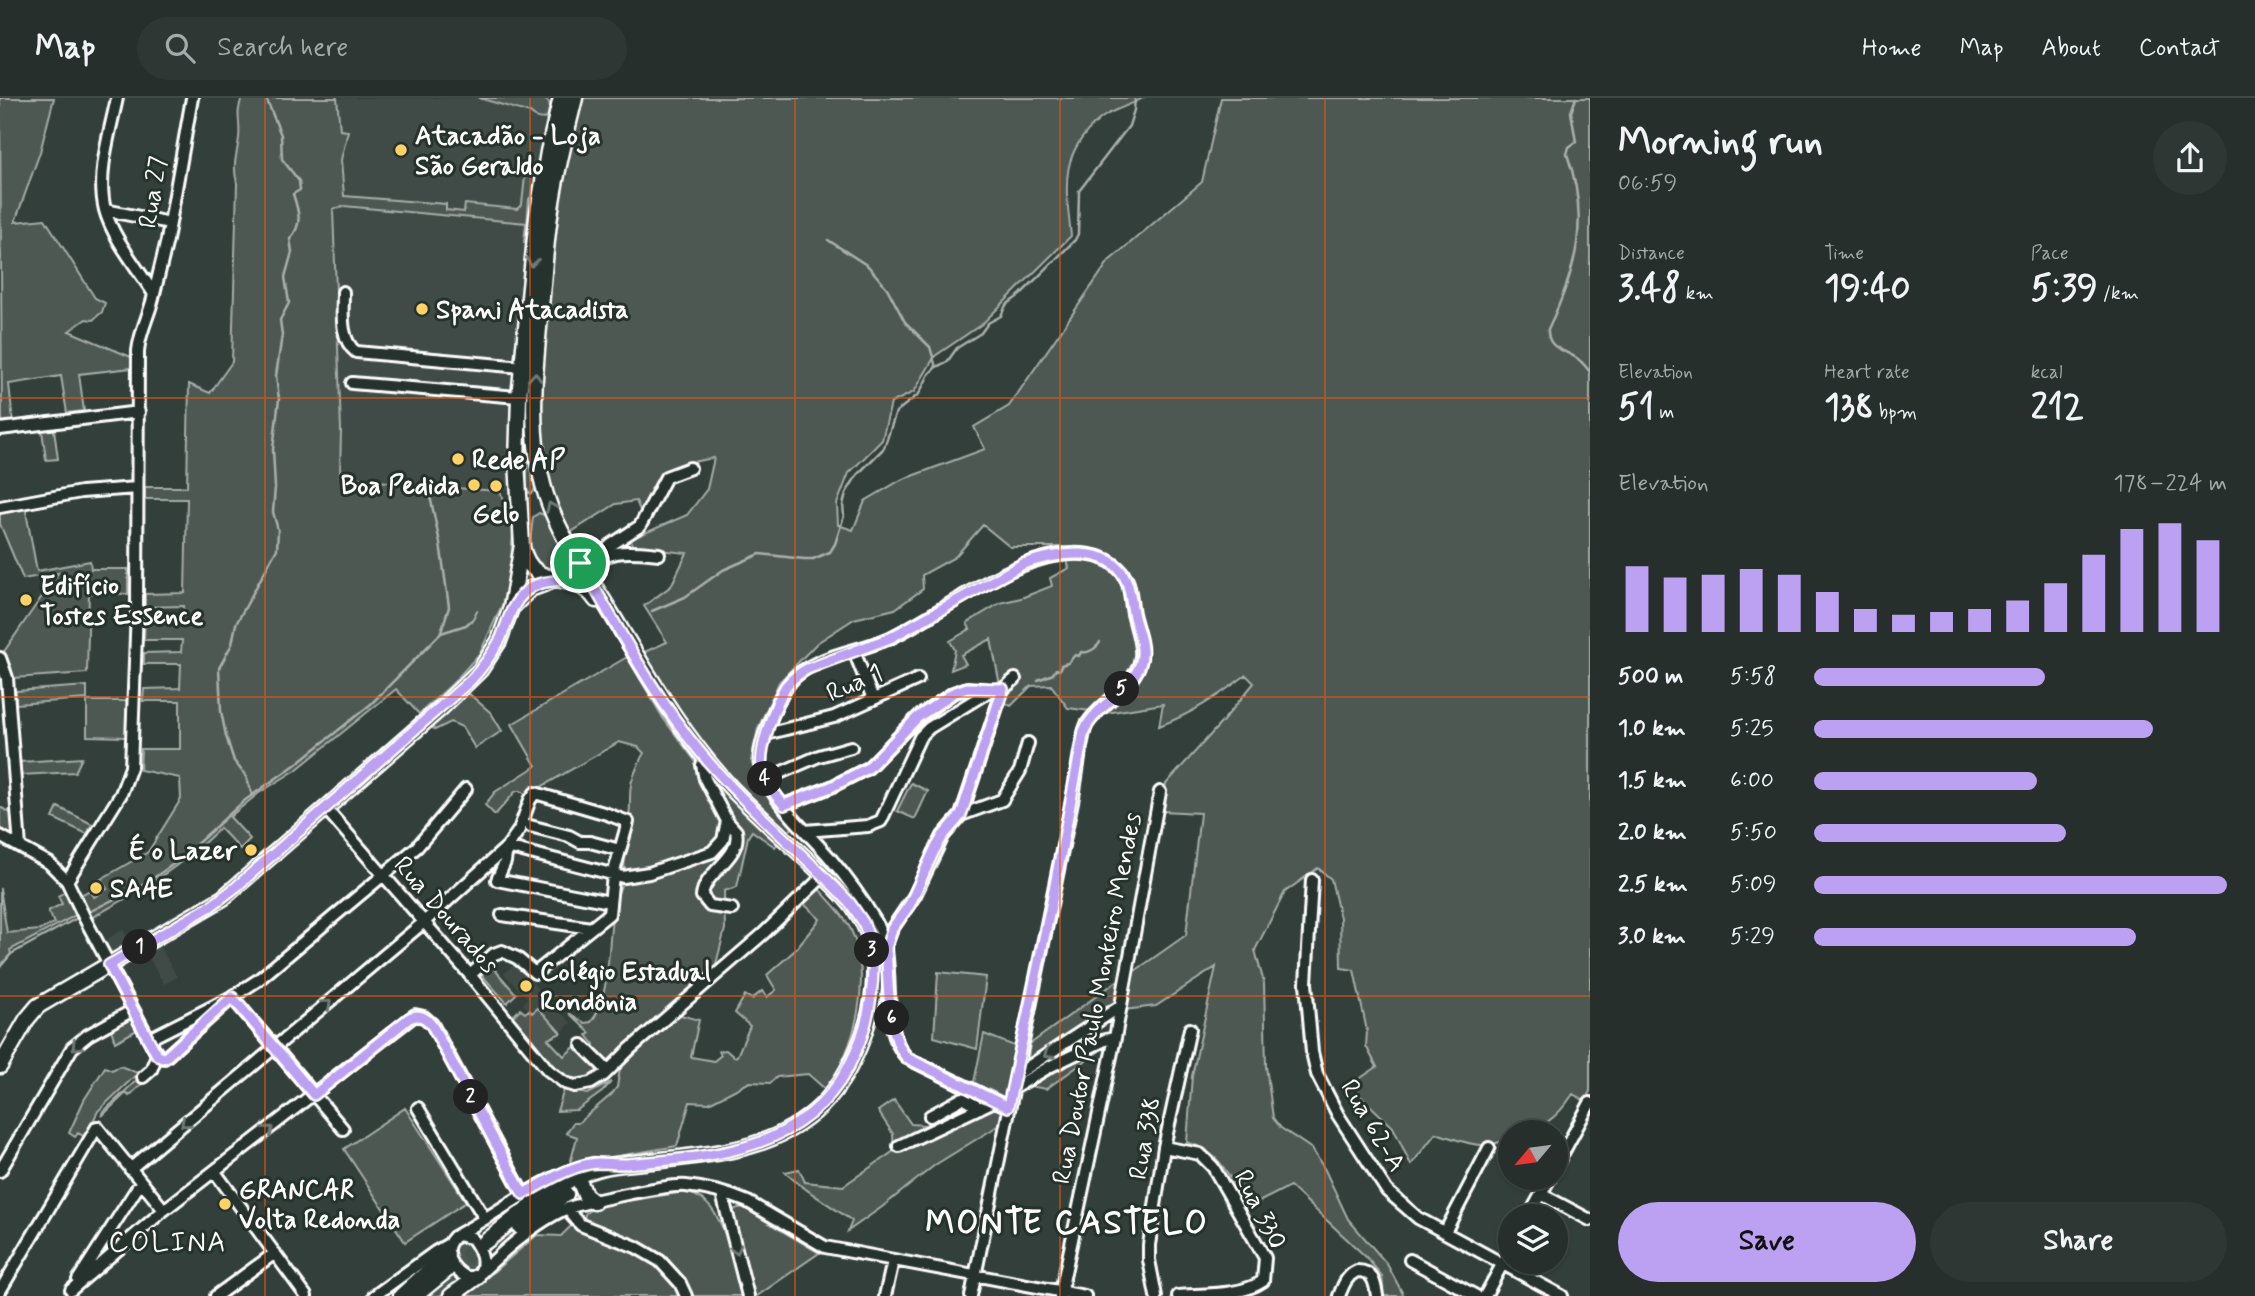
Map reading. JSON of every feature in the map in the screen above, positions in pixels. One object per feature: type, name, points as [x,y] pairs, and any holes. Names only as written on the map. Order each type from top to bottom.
[{"type":"main road","points":[[561,98],[548,152],[537,218],[519,397],[517,462],[522,545],[527,562],[533,571],[583,586],[593,596],[682,742],[818,881],[852,921],[862,940],[866,988],[853,1058]]},
{"type":"main road","points":[[483,1251],[540,1201],[583,1173],[620,1164],[740,1150],[778,1136],[799,1124],[826,1101],[853,1058],[865,1031],[879,946],[850,903],[735,792],[690,739],[663,701],[582,567],[550,505],[541,477],[536,445],[536,372],[548,227],[562,148],[575,98]]},
{"type":"main road","points":[[0,1066],[27,1018],[38,1006],[217,902],[471,680],[499,641],[511,608],[522,545]]},
{"type":"main road","points":[[511,608],[530,589],[575,573],[582,567]]},
{"type":"main road","points":[[483,1251],[582,1185],[610,1172],[620,1164]]},
{"type":"main road","points":[[582,1185],[586,1195],[594,1202]]},
{"type":"main road","points":[[401,1296],[447,1250]]},
{"type":"main road","points":[[415,1296],[447,1270]]},
{"type":"main road","points":[[451,1296],[479,1275]]},
{"type":"street","name":"Rua 27","points":[[117,98],[103,178],[105,210],[116,234],[155,294]]},
{"type":"street","name":"Rua 27","points":[[67,881],[121,794],[131,767],[137,609],[140,335],[155,294],[192,98]]},
{"type":"street","points":[[105,210],[170,223]]},
{"type":"street","points":[[343,292],[345,337],[348,345],[356,352],[522,368]]},
{"type":"street","points":[[352,383],[519,397]]},
{"type":"street","points":[[0,429],[139,412]]},
{"type":"street","points":[[597,559],[606,549],[640,526],[666,477],[690,468]]},
{"type":"street","points":[[0,507],[81,492],[137,488]]},
{"type":"street","points":[[582,567],[597,559],[624,551],[659,554]]},
{"type":"street","points":[[971,1296],[1071,809],[1084,731],[1091,720],[1127,684],[1140,665],[1142,654],[1128,583],[1118,568],[1103,559],[1081,554],[1038,559],[1023,564],[890,638],[814,665],[785,688],[760,755],[765,779],[805,831],[830,858],[878,925],[894,1033],[900,1051],[907,1058],[1008,1107]]},
{"type":"street","points":[[854,651],[873,699]]},
{"type":"street","points":[[0,658],[7,677],[20,847]]},
{"type":"street","name":"Rua 1","points":[[766,734],[834,717],[918,679]]},
{"type":"street","points":[[784,805],[831,787],[868,768],[918,717],[953,693],[974,687],[1003,689],[1016,679]]},
{"type":"street","points":[[879,946],[910,904],[943,836],[961,815],[1003,689]]},
{"type":"street","points":[[805,831],[868,826],[881,821],[912,760],[920,737],[929,728],[991,690]]},
{"type":"street","points":[[961,815],[1002,800],[1020,771],[1028,743]]},
{"type":"street","points":[[0,747],[12,754]]},
{"type":"street","points":[[765,779],[819,756],[851,747]]},
{"type":"street","points":[[702,765],[705,779],[727,821],[736,831],[736,844],[705,885],[702,896],[710,906],[732,909]]},
{"type":"street","points":[[149,1039],[232,997],[265,975],[417,847],[467,789]]},
{"type":"street","name":"Rua Doutor Paulo Monteiro Mendes","points":[[1060,1293],[1110,1039],[1121,1006],[1160,792]]},
{"type":"street","points":[[130,1169],[424,922],[507,847],[519,830],[535,793],[628,822],[613,875],[609,914],[534,973],[517,958],[502,951],[494,954],[470,975]]},
{"type":"street","name":"Rua Dourados","points":[[326,808],[548,1070],[570,1085],[585,1085],[596,1081],[763,934],[818,881]]},
{"type":"street","points":[[507,847],[613,875],[639,875],[712,852],[723,840],[727,821]]},
{"type":"street","points":[[530,826],[569,836],[577,841],[620,850]]},
{"type":"street","points":[[0,836],[49,863],[67,881],[83,916],[159,1056]]},
{"type":"street","points":[[507,847],[503,868],[497,880],[610,902]]},
{"type":"street","name":"Rua 62-A","points":[[1312,880],[1306,983],[1312,1052],[1317,1074],[1338,1115],[1387,1191],[1418,1218],[1498,1261]]},
{"type":"street","points":[[502,915],[591,928]]},
{"type":"street","points":[[159,1056],[168,1055],[232,997]]},
{"type":"street","points":[[232,997],[343,1129]]},
{"type":"street","points":[[1016,1075],[1121,1006]]},
{"type":"street","points":[[0,1171],[72,1048],[88,1035],[133,1010]]},
{"type":"street","points":[[197,1013],[202,1016],[204,1024]]},
{"type":"street","points":[[69,1293],[164,1210],[404,1022],[421,1013],[434,1029],[523,1194]]},
{"type":"street","points":[[1014,1088],[1051,1066],[1110,1039],[1097,1022]]},
{"type":"street","name":"Rua 338","points":[[1156,1296],[1149,1260],[1149,1244],[1164,1146],[1190,1030]]},
{"type":"street","points":[[582,1045],[608,1070]]},
{"type":"street","points":[[143,1077],[152,1069],[159,1056]]},
{"type":"street","points":[[930,1116],[963,1098],[980,1108]]},
{"type":"street","points":[[899,1146],[994,1101]]},
{"type":"street","points":[[1568,1143],[1590,1102]]},
{"type":"street","points":[[418,1108],[485,1219]]},
{"type":"street","points":[[1578,1123],[1590,1130]]},
{"type":"street","points":[[0,1291],[97,1127],[164,1210]]},
{"type":"street","name":"Rua 330","points":[[1164,1146],[1191,1151],[1208,1160],[1265,1258],[1263,1281],[1255,1288],[1233,1294],[1178,1296]]},
{"type":"street","points":[[1445,1232],[1489,1148]]},
{"type":"street","points":[[374,1296],[435,1252],[447,1250],[458,1235],[523,1194],[576,1168],[596,1163],[620,1164]]},
{"type":"street","points":[[215,1172],[306,1296]]},
{"type":"street","points":[[69,1293],[141,1182]]},
{"type":"street","points":[[447,1250],[451,1264],[461,1274],[471,1278],[479,1275],[502,1253],[548,1219],[569,1208],[685,1185],[748,1202],[825,1247],[1085,1296]]},
{"type":"street","points":[[1536,1204],[1543,1190]]},
{"type":"street","points":[[722,1194],[748,1296]]},
{"type":"street","points":[[1541,1194],[1590,1220]]},
{"type":"street","points":[[569,1208],[581,1225],[636,1247],[660,1261],[680,1283],[686,1296]]},
{"type":"street","points":[[458,1235],[472,1238],[483,1251],[502,1253]]},
{"type":"street","points":[[479,1275],[483,1251]]},
{"type":"street","points":[[216,1296],[275,1253]]},
{"type":"street","points":[[1410,1259],[1476,1296]]},
{"type":"street","points":[[885,1296],[893,1261]]},
{"type":"street","points":[[1339,1296],[1351,1274],[1364,1271],[1374,1279],[1377,1296]]},
{"type":"street","points":[[1485,1296],[1498,1273]]},
{"type":"street","name":"Rua 62-A","points":[[1521,1274],[1562,1296]]},
{"type":"shaded area","points":[[0,98],[54,98],[40,152],[15,222],[45,219],[95,298],[105,303],[102,312],[93,320],[86,319],[69,331],[131,357],[131,368],[79,374],[84,411],[67,413],[61,376],[9,384],[13,421],[2,422]]},
{"type":"shaded area","points":[[242,98],[337,98],[340,130],[348,131],[341,160],[344,196],[446,204],[446,210],[464,212],[465,204],[517,209],[522,204],[526,167],[531,163],[538,164],[533,194],[529,199],[526,243],[526,223],[344,206],[333,209],[341,430],[340,476],[411,485],[499,491],[514,515],[510,575],[502,605],[480,653],[453,683],[419,714],[396,689],[296,770],[259,793],[230,817],[250,839],[240,849],[220,828],[159,878],[91,918],[81,895],[90,890],[94,897],[107,889],[101,879],[148,852],[181,799],[180,778],[140,770],[141,749],[180,749],[180,701],[143,701],[144,689],[180,688],[181,664],[144,664],[144,653],[181,652],[182,640],[144,640],[145,617],[183,618],[184,606],[145,607],[145,594],[185,593],[187,499],[145,499],[145,487],[187,487],[189,384],[210,393],[232,362],[237,183],[235,165]]},
{"type":"shaded area","points":[[337,98],[581,98],[551,493],[411,485],[340,476],[341,430],[333,208],[348,132],[340,130]]},
{"type":"shaded area","points":[[479,98],[539,98],[550,104],[547,118],[540,119],[530,113]]},
{"type":"shaded area","points":[[581,98],[1143,98],[1099,120],[1077,146],[1071,159],[1067,187],[1071,236],[982,324],[935,356],[914,392],[891,403],[882,440],[849,473],[837,504],[838,525],[853,530],[865,501],[901,480],[985,449],[974,427],[1009,406],[1109,261],[1202,182],[1221,98],[1590,98],[1590,1091],[1585,1101],[1573,1094],[1550,1120],[1498,1120],[1498,1142],[1473,1144],[1436,1133],[1411,1165],[1393,1127],[1360,1096],[1353,1083],[1377,1067],[1366,1046],[1367,1031],[1354,970],[1341,968],[1340,918],[1331,879],[1318,868],[1285,892],[1255,950],[1264,983],[1266,1066],[1273,1118],[1281,1128],[1312,1149],[1348,1219],[1387,1264],[1404,1296],[1384,1296],[1382,1276],[1366,1257],[1290,1186],[1247,1208],[1217,1160],[1187,1142],[1192,1076],[1216,967],[1156,1006],[1124,1010],[1132,973],[1186,935],[1200,813],[1162,811],[1166,784],[1254,683],[1246,675],[1204,704],[1159,726],[1163,704],[1106,713],[1068,708],[1051,685],[1031,686],[1011,706],[1003,701],[991,639],[961,655],[966,664],[951,670],[955,650],[950,641],[970,629],[967,623],[1000,603],[1052,586],[1050,578],[1069,568],[1069,558],[1063,547],[1010,547],[983,525],[955,557],[922,575],[923,589],[895,609],[854,619],[817,643],[779,682],[758,728],[751,760],[758,782],[795,824],[788,833],[743,792],[698,742],[640,654],[667,642],[644,606],[671,586],[687,553],[632,547],[631,539],[687,515],[707,489],[714,458],[692,462],[661,473],[642,515],[636,501],[616,504],[568,534],[549,481],[542,426],[545,342],[555,221]]},
{"type":"shaded area","points":[[54,429],[58,459],[46,460],[42,430]]},
{"type":"shaded area","points":[[530,457],[535,489],[532,494],[527,492],[526,488]]},
{"type":"shaded area","points":[[25,506],[37,571],[90,561],[91,569],[128,569],[128,594],[89,593],[87,673],[13,678],[11,666],[3,653],[58,573],[23,579],[0,524],[0,513]]},
{"type":"shaded area","points":[[539,513],[546,516],[570,562],[572,569],[569,573],[539,571],[529,550],[533,517]]},
{"type":"shaded area","points":[[627,657],[663,718],[698,765],[723,823],[720,839],[709,850],[624,875],[625,847],[631,820],[631,785],[644,753],[638,747],[619,742],[527,795],[516,791],[495,815],[485,805],[495,792],[536,766],[512,724]]},
{"type":"shaded area","points":[[87,686],[87,699],[16,704],[16,691]]},
{"type":"shaded area","points":[[467,692],[491,713],[502,731],[475,748],[462,727],[451,722],[435,730],[430,725]]},
{"type":"shaded area","points":[[87,701],[127,701],[126,737],[87,736]]},
{"type":"shaded area","points":[[82,758],[75,772],[21,775],[20,762]]},
{"type":"shaded area","points":[[911,783],[928,791],[915,819],[897,811]]},
{"type":"shaded area","points":[[716,784],[778,843],[775,847],[752,831],[748,837],[737,887],[724,891],[725,929],[715,968],[608,1067],[593,1052],[594,1044],[587,1035],[590,1033],[569,1013],[585,1023],[591,1022],[598,1011],[606,982],[614,906],[623,880],[705,861],[717,856],[730,845],[734,837],[712,788]]},
{"type":"shaded area","points":[[0,807],[11,813],[13,836],[0,829]]},
{"type":"shaded area","points":[[58,807],[92,824],[87,834],[53,818]]},
{"type":"shaded area","points":[[0,888],[7,933],[40,930],[54,923],[48,911],[62,904],[58,896],[65,892],[76,915],[10,950],[11,954],[0,967]]},
{"type":"shaded area","points":[[818,888],[851,930],[861,969],[861,990],[853,1034],[836,1073],[825,1089],[808,1074],[777,1077],[770,1083],[750,1082],[709,1103],[690,1102],[677,1146],[570,1164],[577,1137],[566,1133],[573,1123],[578,1123],[612,1094],[617,1087],[620,1069],[677,1014],[699,1020],[691,1057],[714,1061],[721,1055],[719,1051],[726,1050],[734,1057],[737,1056],[750,1026],[735,1013],[745,995],[752,999],[762,991],[767,997],[776,990],[767,975],[794,951],[820,919],[803,903]]},
{"type":"shaded area","points":[[123,930],[130,944],[111,953],[104,941]]},
{"type":"shaded area","points":[[159,945],[177,977],[164,984],[146,952]]},
{"type":"shaded area","points":[[489,963],[516,994],[507,1003],[479,972]]},
{"type":"shaded area","name":"Colégio Estadual Rondônia","points":[[514,964],[571,1023],[561,1033],[538,1009],[532,1013],[523,1004],[528,998],[504,974]]},
{"type":"shaded area","points":[[938,972],[986,977],[977,1049],[934,1037]]},
{"type":"shaded area","points":[[1120,979],[1116,1006],[1085,1026],[1102,1049],[1046,1089],[1024,1085],[1030,1044]]},
{"type":"shaded area","points":[[538,1008],[561,1033],[548,1039],[564,1056],[577,1045],[601,1071],[588,1080],[575,1082],[555,1070],[512,1017],[520,1009],[525,1013],[529,1010],[532,1013]]},
{"type":"shaded area","points":[[131,1018],[137,1030],[115,1042],[111,1029]]},
{"type":"shaded area","points":[[984,1034],[1017,1047],[1001,1124],[935,1165],[848,1231],[852,1221],[785,1172],[799,1169],[805,1182],[843,1186],[894,1151],[893,1134],[878,1111],[894,1100],[911,1124],[924,1125],[968,1111]]},
{"type":"shaded area","points":[[120,1066],[138,1073],[98,1111],[85,1137],[78,1133],[75,1137],[69,1133],[84,1100],[105,1067],[112,1070]]},
{"type":"shaded area","points":[[140,1077],[144,1082],[129,1096],[126,1093],[102,1116],[104,1111]]},
{"type":"shaded area","points":[[611,1082],[577,1110],[557,1111],[564,1090],[588,1094]]},
{"type":"shaded area","points":[[405,1108],[466,1202],[405,1242],[344,1149]]},
{"type":"shaded area","points":[[678,1193],[694,1195],[706,1203],[716,1215],[724,1230],[742,1296],[692,1296],[665,1258],[584,1219],[585,1214],[595,1206]]},
{"type":"shaded area","points":[[742,1207],[819,1253],[757,1296],[752,1296],[732,1214],[735,1209]]},
{"type":"shaded area","points":[[573,1224],[634,1251],[660,1270],[680,1296],[465,1296],[537,1235],[561,1236]]},
{"type":"shaded area","points":[[459,1243],[468,1244],[478,1257],[478,1265],[471,1271],[464,1271],[455,1260],[452,1250]]},
{"type":"shaded area","points":[[444,1266],[465,1280],[439,1296],[427,1296],[452,1275]]},
{"type":"waterway","points":[[252,794],[246,776],[234,761],[226,736],[221,711],[219,668],[232,644],[236,624],[277,549],[278,530],[273,512],[273,449],[279,399],[276,376],[282,335],[280,320],[289,303],[285,277],[292,252],[290,239],[298,223],[293,194],[300,190],[299,181],[282,159],[281,135],[266,98]]},
{"type":"waterway","points":[[652,611],[685,597],[723,570],[760,554],[813,559],[830,552],[844,516],[846,493],[857,475],[884,448],[896,412],[919,394],[929,374],[936,367],[947,362],[957,348],[1001,316],[1006,305],[1020,295],[1075,240],[1078,234],[1079,191],[1129,126],[1135,98]]},
{"type":"waterway","points":[[1576,98],[1571,112],[1576,142],[1569,147],[1567,154],[1578,200],[1577,243],[1573,264],[1548,329],[1548,336],[1554,345],[1578,359],[1590,372]]},
{"type":"waterway","points":[[828,240],[868,266],[887,288],[905,322],[930,347],[936,367]]},
{"type":"waterway","points":[[429,491],[449,607],[441,632]]},
{"type":"waterway","points":[[85,914],[148,882],[179,860],[244,801],[295,765],[371,704],[441,633],[466,625],[477,611]]},
{"type":"waterway","points":[[1038,680],[1053,674],[1075,655],[1092,650],[1100,642]]},
{"type":"waterway","points":[[0,967],[11,954],[79,917]]},
{"type":"tunnel","points":[[447,1270],[485,1242]]},
{"type":"place","name":"Atacadão - Loja São Geraldo","points":[[401,150]]},
{"type":"place","name":"Spani Atacadista","points":[[422,309]]},
{"type":"place","name":"Rede AP","points":[[458,459]]},
{"type":"place","name":"Boa Pedida","points":[[474,485]]},
{"type":"place","name":"Gelo","points":[[496,486]]},
{"type":"place","name":"Edifício Tostes Essence","points":[[26,600]]},
{"type":"place","name":"É o Lazer","points":[[251,850]]},
{"type":"place","name":"SAAE","points":[[96,888]]},
{"type":"place","name":"Colégio Estadual Rondônia","points":[[526,986]]},
{"type":"place","name":"GRANCAR Volta Redonda","points":[[225,1204]]},
{"type":"district","name":"MONTE CASTELO","points":[[1067,1221]]},
{"type":"district","name":"COLINA","points":[[168,1241]]},
{"type":"route","points":[[580,563],[575,573],[567,579],[540,584],[525,592],[511,608],[504,631],[494,650],[471,680],[236,887],[211,906],[109,965],[157,1055],[166,1057],[232,997],[314,1095],[412,1016],[424,1017],[434,1029],[523,1194],[556,1176],[596,1163],[620,1164],[740,1150],[778,1136],[799,1124],[826,1101],[835,1091],[853,1058],[865,1031],[870,1005],[874,979],[872,945],[886,948],[892,929],[910,904],[934,851],[961,815],[1003,689],[974,687],[953,693],[918,717],[868,768],[831,787],[784,805],[765,779],[760,755],[785,688],[799,673],[824,661],[890,638],[1023,564],[1038,559],[1081,554],[1111,562],[1124,576],[1128,583],[1142,654],[1135,674],[1091,720],[1084,731],[1052,901],[1008,1107],[907,1058],[900,1051],[894,1033],[886,948],[872,945],[863,922],[850,903],[735,792],[690,739],[663,701],[580,563]]}]
